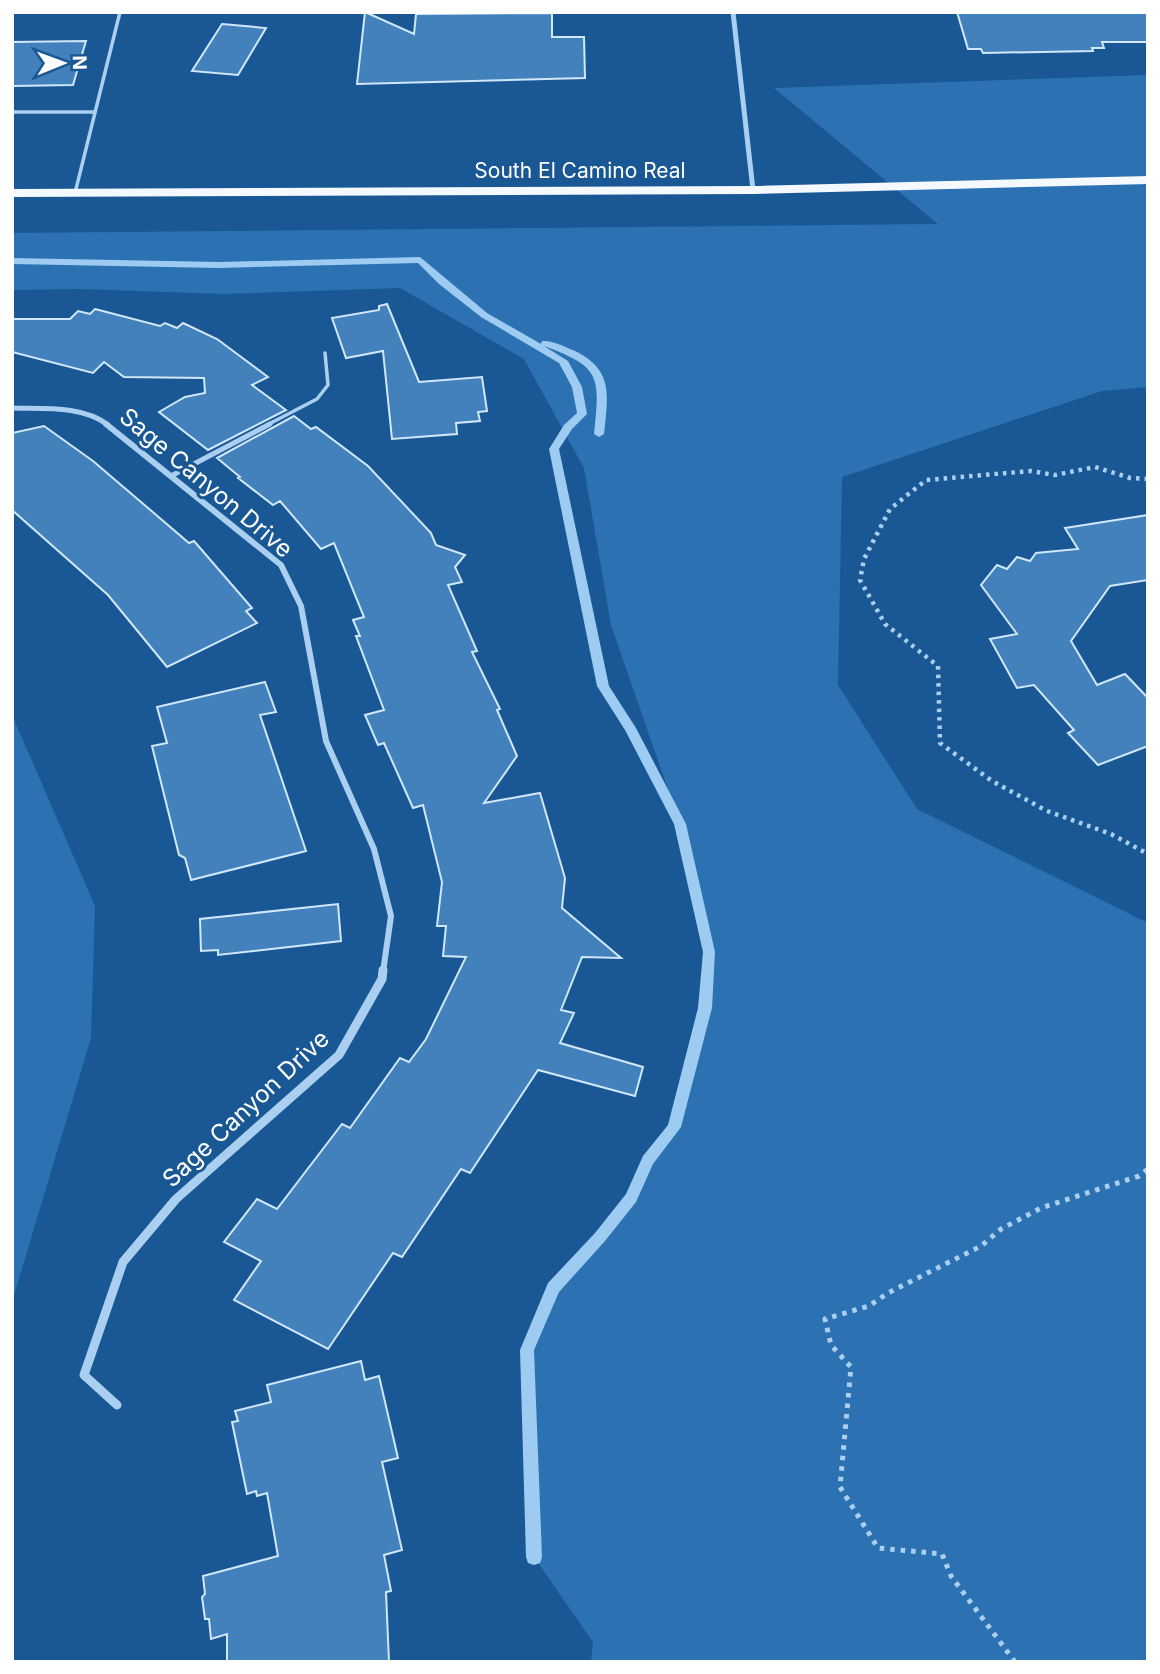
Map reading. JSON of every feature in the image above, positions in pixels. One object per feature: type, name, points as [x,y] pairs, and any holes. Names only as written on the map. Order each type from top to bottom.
[{"type":"main road","name":"South El Camino Real","points":[[12,193],[753,190],[1148,180]]},
{"type":"street","points":[[733,12],[753,190]]},
{"type":"street","name":"Sage Canyon Drive","points":[[12,408],[63,408],[103,421],[281,565],[301,606],[326,741],[374,849],[391,916],[382,979],[339,1055],[176,1199],[123,1262],[85,1375],[117,1405]]},
{"type":"lane","points":[[75,193],[120,12]]},
{"type":"lane","points":[[12,112],[95,112]]},
{"type":"lane","points":[[172,477],[317,399],[328,385],[326,353]]},
{"type":"path","points":[[1148,479],[1130,478],[1095,467],[1055,475],[1031,471],[926,480],[890,509],[864,559],[860,580],[886,624],[937,666],[940,743],[992,781],[1047,811],[1111,834],[1148,854]]},
{"type":"path","points":[[1015,1662],[951,1576],[942,1554],[877,1548],[840,1487],[851,1367],[831,1345],[825,1319],[869,1306],[888,1293],[981,1246],[1001,1229],[1041,1208],[1139,1176],[1148,1169]]},
{"type":"shaded area","points":[[1148,75],[1148,387],[1102,391],[842,477],[838,685],[917,809],[1148,923],[1148,1662],[591,1662],[593,1642],[534,1557],[527,1350],[553,1288],[600,1237],[631,1198],[648,1160],[674,1127],[705,1008],[709,952],[680,824],[611,625],[584,468],[524,359],[400,288],[223,294],[80,289],[12,290],[12,233],[938,224],[774,88]]},
{"type":"shaded area","points":[[12,715],[95,906],[91,1038],[12,1302]]},
{"type":"building","points":[[365,12],[414,34],[416,14],[552,13],[552,37],[584,37],[585,78],[357,84]]},
{"type":"building","points":[[957,12],[1148,12],[1148,42],[1102,42],[1104,48],[1092,48],[1093,51],[983,53],[981,49],[968,49]]},
{"type":"building","points":[[222,24],[266,28],[238,75],[192,71]]},
{"type":"building","points":[[86,41],[73,85],[12,86],[12,42]]},
{"type":"building","points":[[387,304],[419,382],[482,377],[487,411],[478,412],[480,421],[456,423],[457,434],[392,439],[383,351],[346,358],[332,318],[379,310],[379,306]]},
{"type":"building","points":[[95,309],[160,326],[165,323],[177,328],[183,323],[217,339],[268,377],[252,385],[286,410],[208,450],[159,412],[185,397],[205,393],[204,378],[124,377],[104,362],[93,373],[12,352],[12,319],[70,319],[78,311],[90,314]]},
{"type":"building","points":[[294,416],[311,429],[316,427],[368,466],[431,533],[436,545],[465,555],[455,567],[462,582],[448,585],[477,651],[472,652],[500,709],[497,710],[517,756],[484,803],[540,793],[565,878],[562,908],[621,958],[582,957],[561,1010],[574,1013],[560,1043],[643,1067],[635,1096],[538,1070],[470,1173],[461,1169],[402,1257],[393,1253],[328,1349],[234,1300],[261,1261],[224,1242],[257,1199],[277,1209],[342,1124],[350,1128],[400,1058],[409,1062],[426,1039],[466,957],[443,956],[446,926],[437,926],[442,882],[423,805],[413,808],[384,743],[378,745],[365,715],[384,710],[356,636],[360,636],[353,620],[364,617],[334,543],[321,549],[280,501],[273,505],[217,458]]},
{"type":"building","points":[[44,426],[93,461],[189,543],[194,541],[252,608],[246,611],[257,623],[167,667],[108,595],[12,510],[12,433]]},
{"type":"building","points":[[1148,515],[1148,580],[1110,586],[1071,641],[1097,685],[1125,674],[1148,698],[1148,746],[1098,765],[1068,733],[1074,730],[1034,685],[1017,688],[990,639],[1017,634],[981,585],[997,565],[1007,569],[1017,557],[1030,561],[1036,553],[1078,549],[1065,528]]},
{"type":"building","points":[[265,682],[276,712],[260,715],[306,851],[191,880],[185,858],[179,855],[152,746],[167,743],[157,707]]},
{"type":"building","points":[[338,904],[341,941],[218,955],[218,950],[201,951],[200,919]]},
{"type":"building","points":[[361,1361],[365,1380],[379,1376],[398,1458],[382,1462],[402,1550],[384,1555],[391,1591],[386,1592],[389,1662],[227,1662],[227,1634],[211,1639],[209,1619],[205,1619],[203,1576],[278,1556],[267,1493],[257,1496],[256,1491],[247,1494],[232,1422],[238,1421],[235,1411],[271,1402],[267,1385]]},
{"type":"waterway","points":[[12,261],[219,265],[420,260],[442,282],[484,315],[563,361],[577,387],[582,414],[568,427],[554,449],[603,686],[630,728],[680,824],[709,952],[705,1008],[674,1127],[648,1160],[631,1198],[600,1237],[553,1288],[527,1350],[534,1557]]},
{"type":"waterway","points":[[545,343],[581,358],[598,373],[602,396],[599,434]]}]
